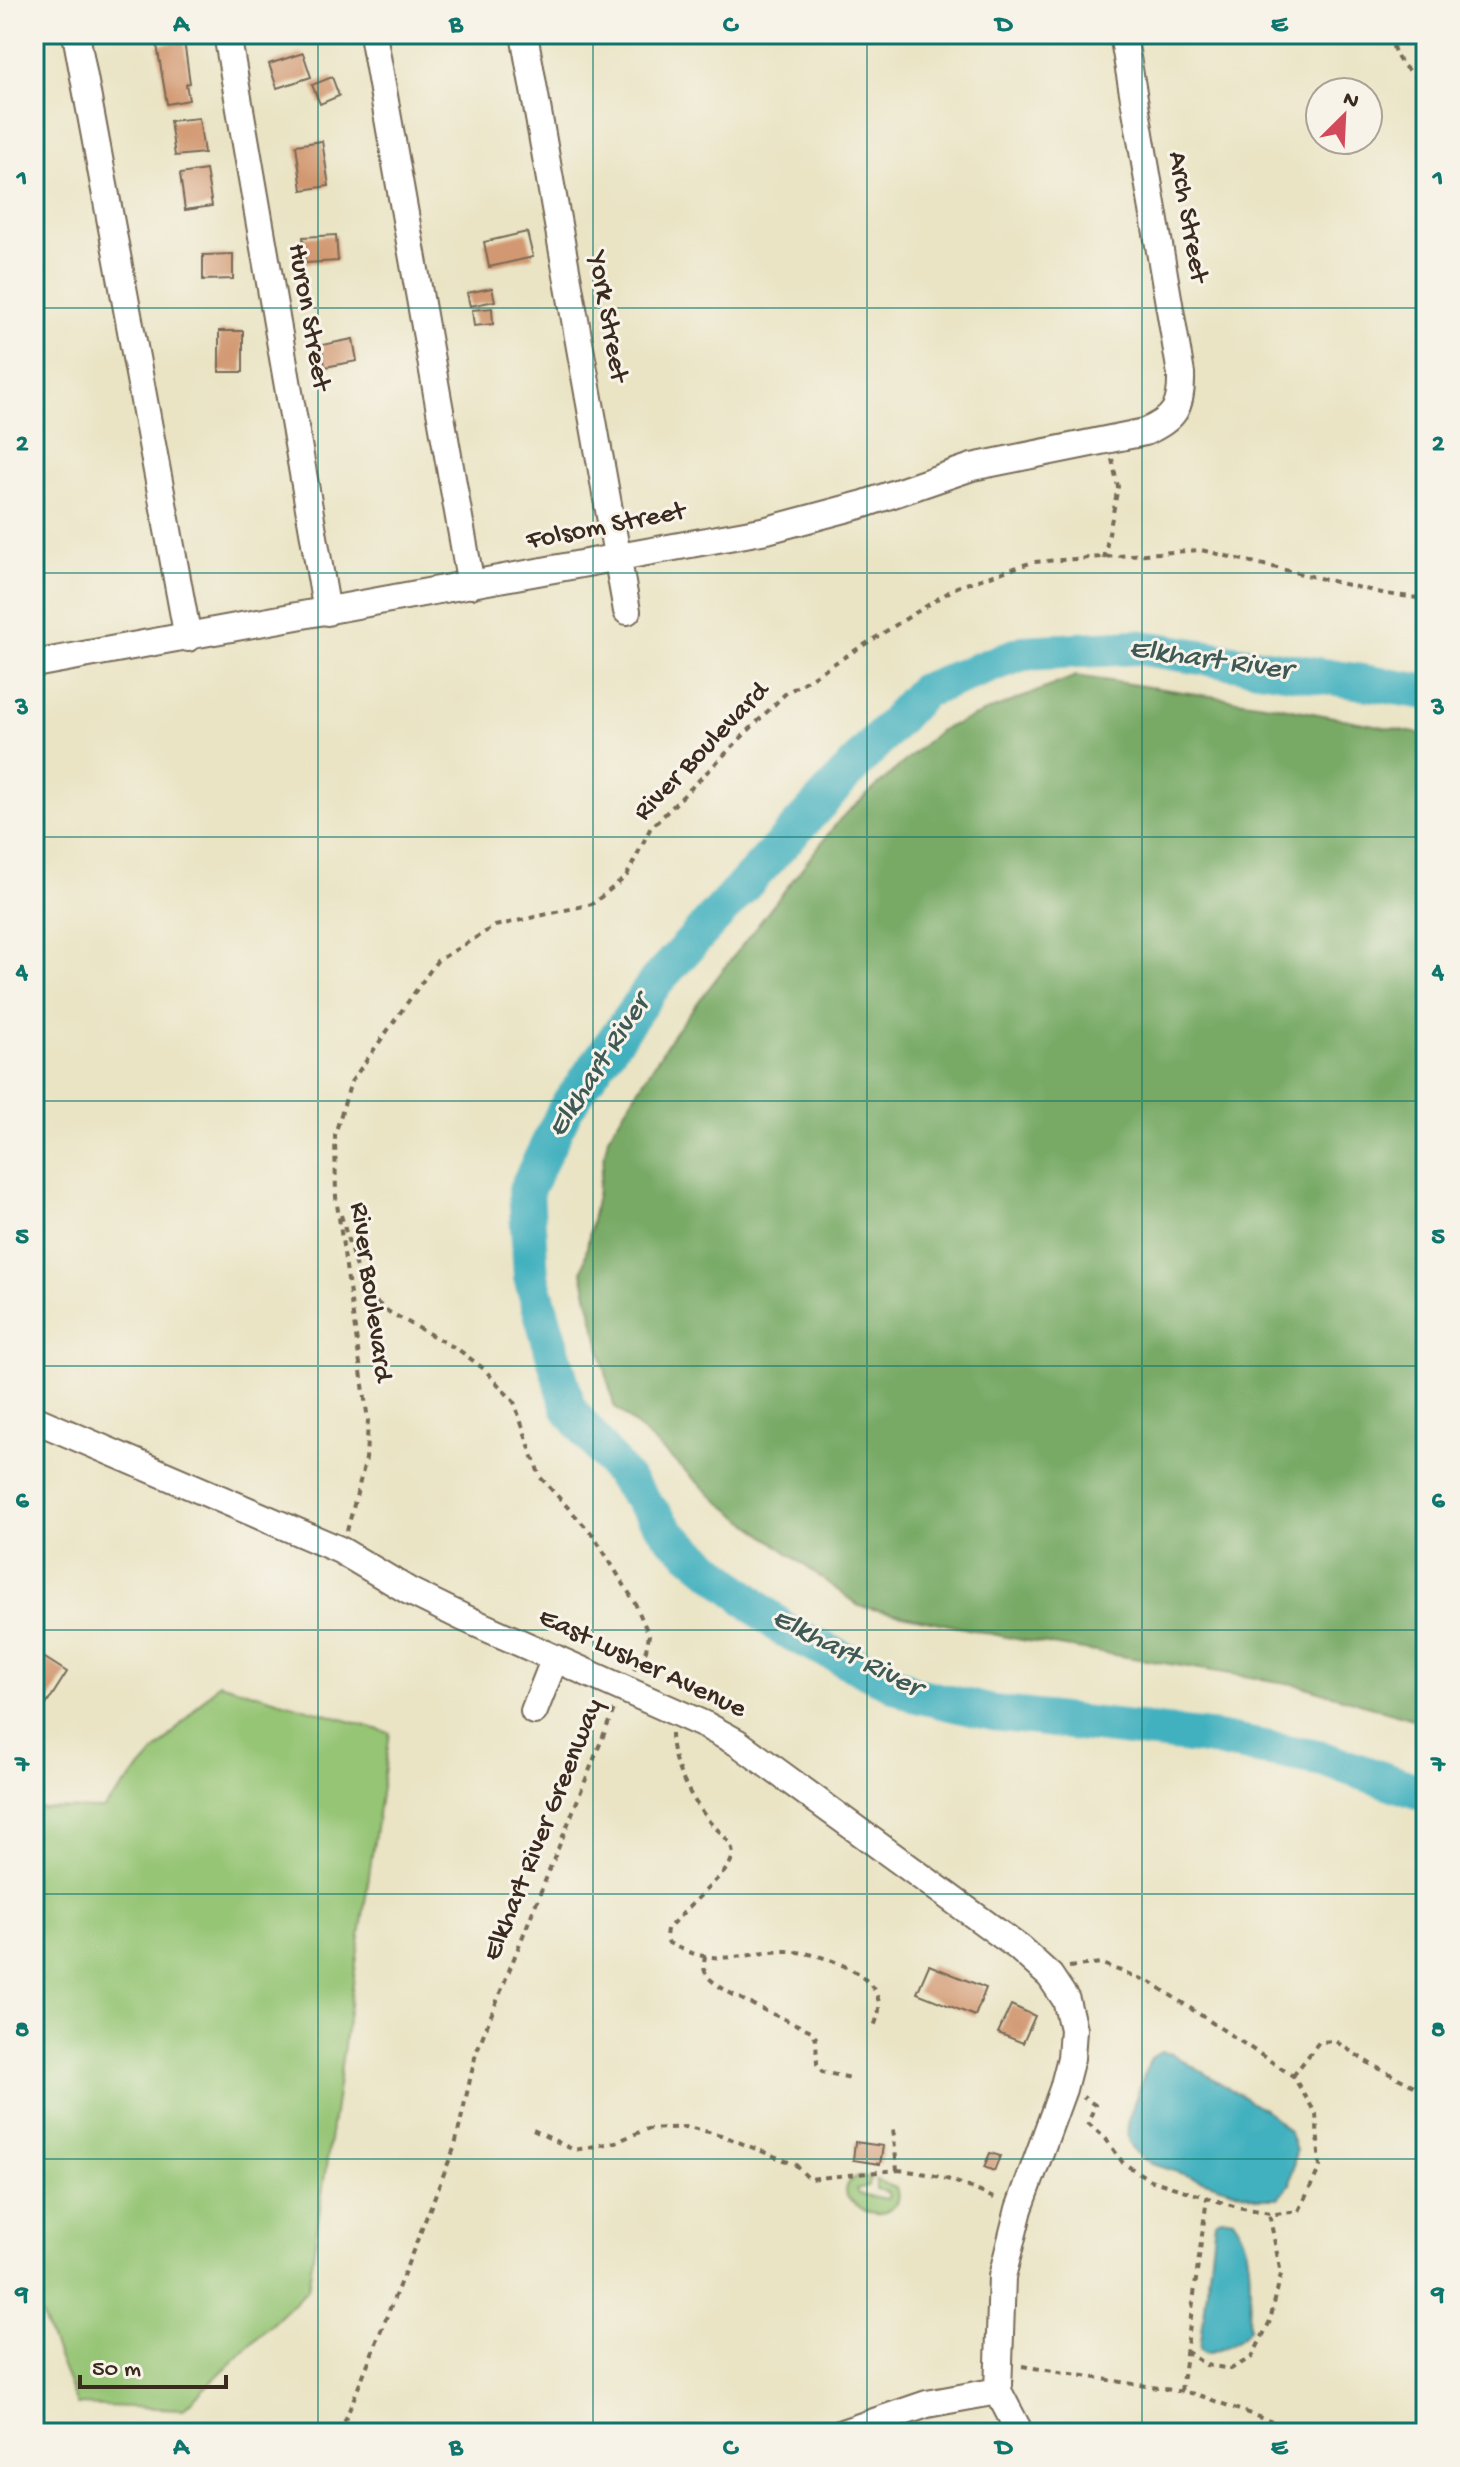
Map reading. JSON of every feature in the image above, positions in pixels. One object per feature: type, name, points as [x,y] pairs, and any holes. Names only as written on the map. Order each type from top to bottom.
[{"type":"street","points":[[76,34],[188,638]]},
{"type":"street","name":"Huron Street","points":[[227,34],[327,612]]},
{"type":"street","points":[[373,34],[471,585]]},
{"type":"street","name":"York Street","points":[[524,34],[627,611]]},
{"type":"street","name":"Arch Street","points":[[1123,34],[1181,374],[1181,395],[1176,411]]},
{"type":"street","name":"Folsom Street","points":[[35,657],[188,638],[767,530],[864,504],[972,467],[1145,432],[1163,424],[1176,411]]},
{"type":"street","name":"East Lusher Avenue","points":[[34,1419],[340,1550],[409,1591],[624,1687],[738,1743],[1019,1948],[1050,1976],[1066,2000],[1073,2029],[1071,2058],[1063,2089],[1020,2206],[1002,2277],[998,2391]]},
{"type":"street","points":[[534,1711],[555,1658]]},
{"type":"street","points":[[842,2433],[927,2404],[998,2391],[1020,2433]]},
{"type":"path","points":[[1390,34],[1394,54],[1405,70],[1426,84]]},
{"type":"path","points":[[1104,440],[1116,470],[1118,487],[1104,559],[1201,550],[1386,594],[1426,599]]},
{"type":"path","name":"River Boulevard","points":[[340,1550],[366,1459],[368,1420],[336,1197],[335,1134],[351,1082],[437,961],[495,926],[592,904],[626,877],[650,829],[785,694],[957,587],[1033,562],[1104,559]]},
{"type":"path","name":"Elkhart River Greenway","points":[[336,1197],[360,1282],[371,1298],[389,1312],[459,1350],[484,1369],[514,1402],[540,1477],[594,1536],[634,1601],[649,1635],[646,1650],[624,1687],[482,2038],[455,2146],[340,2433]]},
{"type":"path","points":[[674,1757],[708,1820],[728,1840],[733,1851],[731,1862],[724,1872],[667,1929],[669,1943],[705,1956],[746,1958],[782,1951],[804,1952],[832,1961],[860,1974],[874,1989],[879,2007],[874,2027]]},
{"type":"path","points":[[705,1956],[704,1971],[709,1979],[744,2000],[811,2031],[816,2038],[817,2064],[822,2072],[851,2078]]},
{"type":"path","points":[[1050,1976],[1064,1967],[1100,1963],[1152,1983],[1293,2076],[1316,2114],[1320,2167],[1299,2211],[1269,2213],[1207,2198],[1150,2180],[1123,2163],[1106,2139],[1088,2123],[1095,2105],[1063,2089]]},
{"type":"path","points":[[1293,2076],[1319,2042],[1335,2041],[1372,2065],[1426,2092]]},
{"type":"path","points":[[533,2130],[574,2150],[616,2142],[647,2129],[688,2127],[721,2135],[796,2165],[809,2179],[897,2170],[934,2174],[1020,2206]]},
{"type":"path","points":[[893,2127],[897,2170]]},
{"type":"path","points":[[1181,2391],[1207,2198]]},
{"type":"path","points":[[1186,2351],[1206,2365],[1231,2369],[1252,2357],[1270,2321],[1281,2274],[1269,2213]]},
{"type":"path","points":[[1000,2364],[1196,2394],[1302,2433]]},
{"type":"green space","points":[[1076,676],[1277,706],[1426,735],[1426,1723],[1299,1685],[1016,1639],[859,1606],[717,1500],[614,1406],[582,1273],[608,1137],[674,1033],[840,819],[940,730]]},
{"type":"green space","points":[[219,1683],[390,1733],[308,2289],[183,2409],[77,2405],[34,2296],[34,1808],[103,1809]]},
{"type":"green space","points":[[860,2176],[871,2178],[868,2186],[856,2189],[858,2194],[887,2199],[887,2192],[876,2189],[876,2180],[896,2188],[898,2195],[894,2206],[884,2212],[871,2212],[848,2198],[848,2184]]},
{"type":"water","points":[[1161,2052],[1172,2054],[1270,2113],[1290,2133],[1296,2151],[1290,2184],[1278,2198],[1258,2198],[1152,2164],[1134,2151],[1128,2136],[1129,2120],[1151,2058]]},
{"type":"water","points":[[1221,2217],[1233,2219],[1245,2244],[1250,2272],[1249,2329],[1231,2344],[1207,2354],[1200,2349],[1215,2222]]},
{"type":"building","points":[[184,41],[190,83],[186,84],[189,100],[167,104],[157,45]]},
{"type":"building","points":[[303,53],[311,77],[277,88],[269,64]]},
{"type":"building","points":[[332,77],[339,96],[320,104],[312,85]]},
{"type":"building","points":[[199,118],[204,153],[175,156],[170,121]]},
{"type":"building","points":[[322,141],[329,186],[302,190],[296,145]]},
{"type":"building","points":[[206,170],[212,206],[185,210],[180,174]]},
{"type":"building","points":[[527,232],[533,257],[489,267],[484,242]]},
{"type":"building","points":[[336,235],[338,261],[305,263],[303,237]]},
{"type":"building","points":[[233,254],[233,279],[203,280],[203,255]]},
{"type":"building","points":[[492,288],[495,301],[470,306],[467,293]]},
{"type":"building","points":[[492,308],[493,324],[474,326],[472,310]]},
{"type":"building","points":[[219,331],[243,331],[243,372],[219,372]]},
{"type":"building","points":[[353,339],[357,361],[325,367],[322,345]]},
{"type":"building","points":[[34,1651],[67,1672],[34,1724]]},
{"type":"building","points":[[929,1965],[986,1988],[975,2016],[917,1993]]},
{"type":"building","points":[[1011,2005],[1035,2016],[1023,2043],[998,2033]]},
{"type":"building","points":[[855,2142],[883,2146],[880,2164],[853,2160]]},
{"type":"building","points":[[990,2153],[1000,2156],[994,2171],[984,2167]]},
{"type":"waterway","name":"Elkhart River","points":[[1426,692],[1137,647],[1023,653],[923,691],[657,980],[566,1108],[526,1190],[531,1277],[569,1409],[672,1537],[783,1629],[916,1695],[993,1713],[1216,1739],[1323,1759],[1426,1794]]}]
